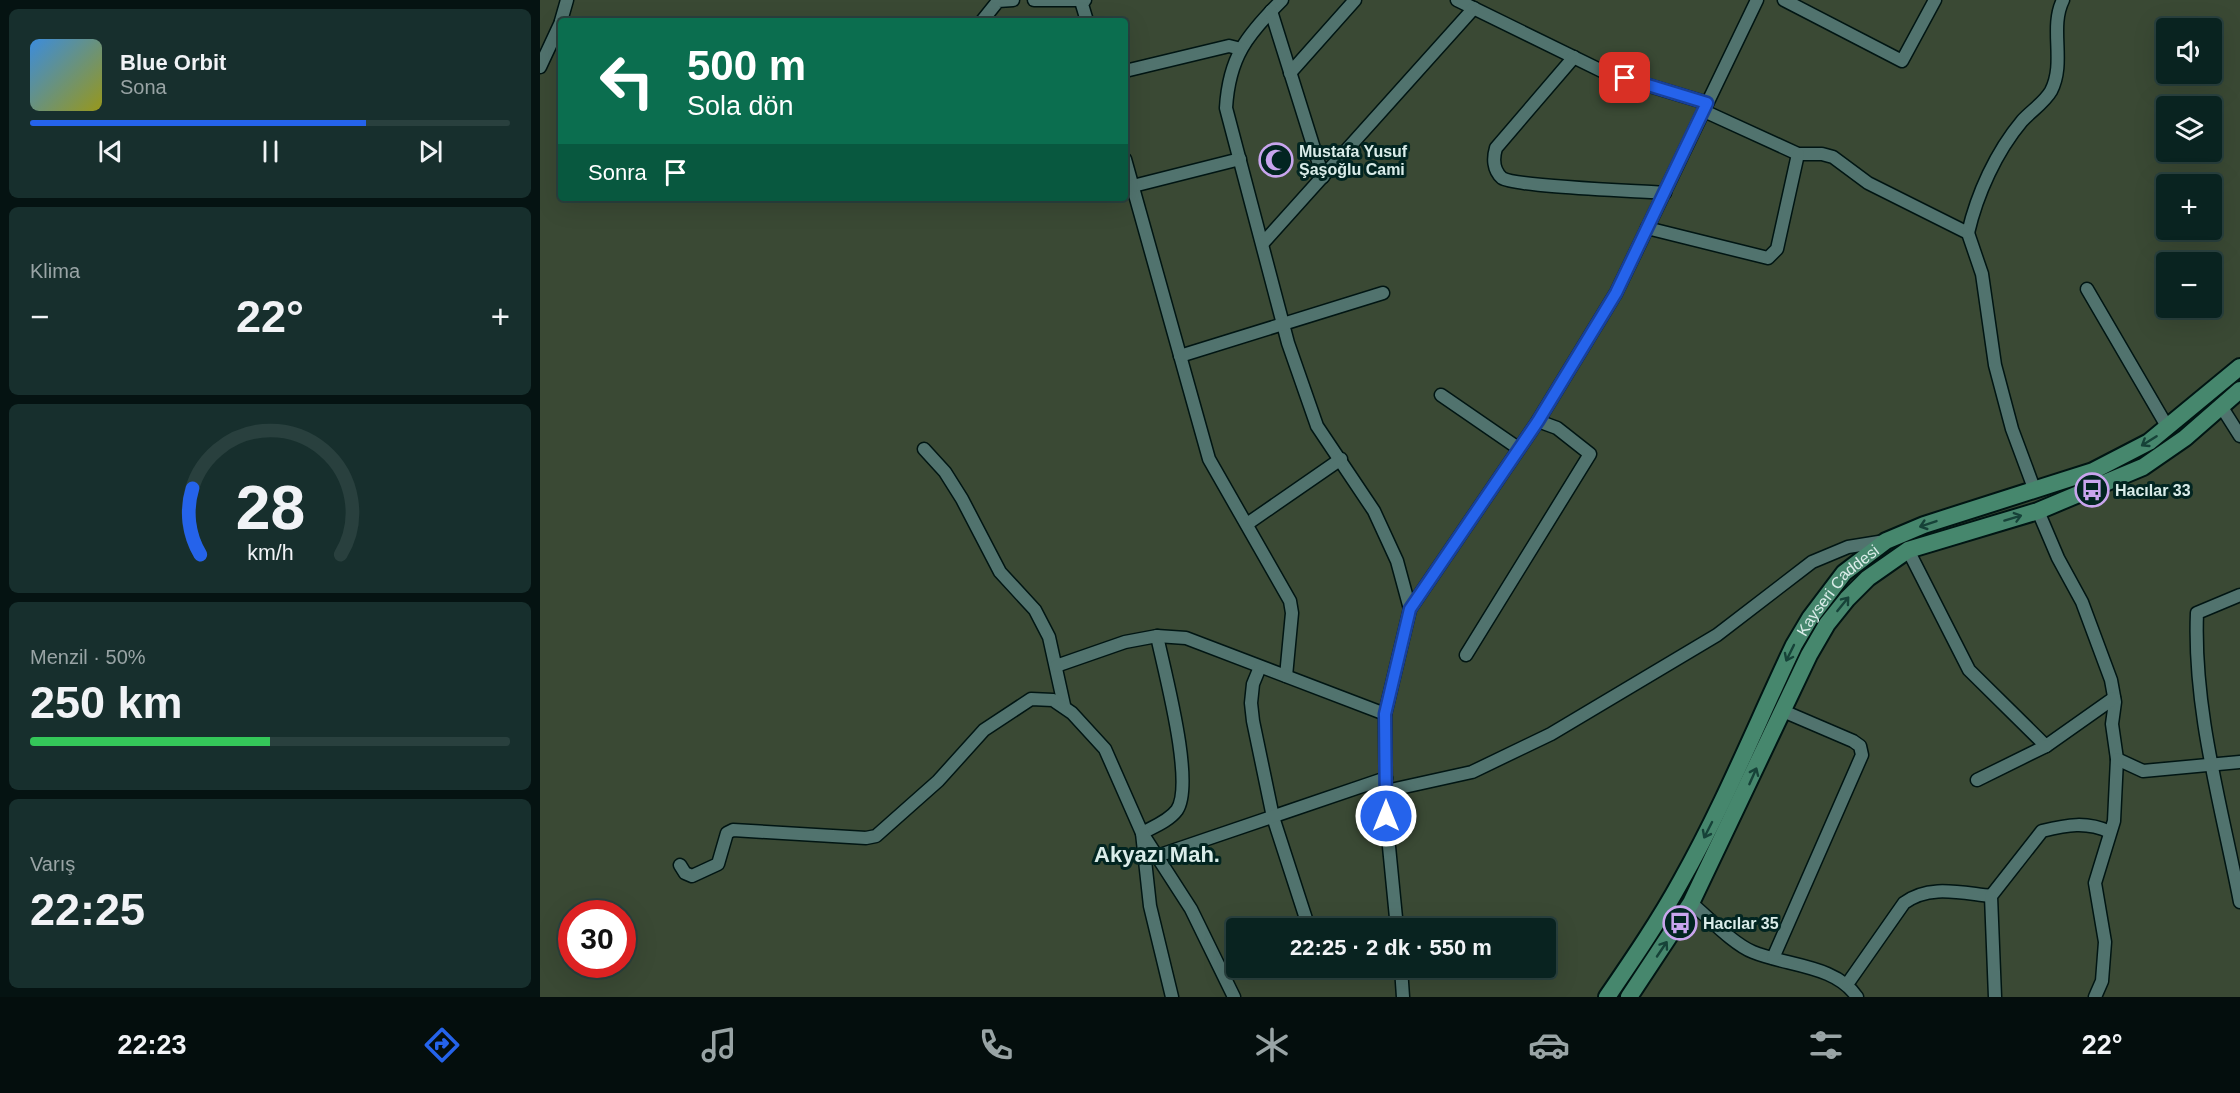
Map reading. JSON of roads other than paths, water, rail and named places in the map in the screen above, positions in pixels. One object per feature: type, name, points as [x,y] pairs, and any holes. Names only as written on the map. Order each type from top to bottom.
[{"type":"main road","name":"Kayseri Caddesi","points":[[1607,997],[1653,930],[1682,880],[1711,824],[1794,645],[1810,618],[1844,573],[1886,541],[1924,525],[2093,471],[2149,442],[2240,367]]},
{"type":"main road","name":"Kayseri Caddesi","points":[[1629,997],[1691,903],[1809,655],[1827,624],[1847,598],[1868,578],[1908,550],[2038,511],[2143,467],[2185,438],[2240,390]]},
{"type":"street","points":[[562,18],[567,0]]},
{"type":"street","points":[[984,18],[994,1],[1013,0]]},
{"type":"street","points":[[1034,0],[1083,0],[1086,18]]},
{"type":"street","points":[[1290,73],[1355,0]]},
{"type":"street","points":[[1457,0],[1604,72],[1706,107],[1798,154],[1822,154],[1833,157],[1868,183],[1968,233]]},
{"type":"street","points":[[1396,918],[1391,886],[1386,791],[1385,714],[1410,609],[1538,421],[1616,293],[1757,0]]},
{"type":"street","points":[[1784,0],[1902,61],[1935,0]]},
{"type":"street","points":[[2035,491],[2012,429],[1995,365],[1982,274],[1968,233],[1981,190],[2010,139],[2023,120],[2050,92],[2056,75],[2057,26],[2063,0]]},
{"type":"street","points":[[1277,4],[1290,73],[1323,177]]},
{"type":"street","points":[[1277,4],[1254,28],[1241,49],[1228,82],[1226,108],[1283,323],[1317,426],[1341,459],[1379,521],[1397,561],[1410,609]]},
{"type":"street","points":[[1263,243],[1474,8]]},
{"type":"street","points":[[540,67],[558,28]]},
{"type":"street","points":[[1128,69],[1229,46],[1241,49]]},
{"type":"street","points":[[1574,57],[1496,148],[1494,161],[1498,173],[1507,180],[1543,186],[1665,192]]},
{"type":"street","points":[[1647,228],[1768,258],[1777,249],[1798,154]]},
{"type":"street","points":[[1132,186],[1240,159]]},
{"type":"street","points":[[1128,171],[1209,459],[1290,602],[1292,613],[1286,676]]},
{"type":"street","points":[[2086,289],[2168,428]]},
{"type":"street","points":[[1180,356],[1383,293]]},
{"type":"street","points":[[1441,395],[1518,448]]},
{"type":"street","points":[[2221,406],[2240,436]]},
{"type":"street","points":[[1466,655],[1590,454],[1557,428],[1538,421]]},
{"type":"street","points":[[924,449],[945,472],[962,498],[1000,572],[1035,610],[1049,637],[1064,705]]},
{"type":"street","points":[[1247,524],[1341,459]]},
{"type":"street","points":[[2038,511],[2058,558],[2082,602],[2112,680],[2114,698],[2112,724],[2116,759],[2114,822],[2095,884],[2105,942],[2102,981],[2095,997]]},
{"type":"street","points":[[1386,791],[1472,772],[1551,734],[1717,635],[1812,562],[1848,547],[1886,541]]},
{"type":"street","points":[[1908,550],[1969,670],[2046,746]]},
{"type":"street","points":[[2240,595],[2197,613],[2196,643],[2206,732],[2240,902]]},
{"type":"street","points":[[1056,666],[1125,642],[1157,636],[1186,638],[1385,714]]},
{"type":"street","points":[[1142,833],[1170,817],[1177,809],[1183,790],[1182,758],[1157,636]]},
{"type":"street","points":[[1260,667],[1253,684],[1251,703],[1273,817],[1306,918]]},
{"type":"street","points":[[680,865],[685,873],[692,876],[718,864],[727,833],[733,830],[871,838],[938,781],[984,730],[1030,699],[1042,698],[1064,705],[1105,749],[1142,833],[1191,909],[1234,997]]},
{"type":"street","points":[[1977,780],[2046,746],[2114,698]]},
{"type":"street","points":[[1773,958],[1863,755],[1860,746],[1853,741],[1783,711]]},
{"type":"street","points":[[2116,759],[2143,771],[2240,762]]},
{"type":"street","points":[[1157,856],[1386,778]]},
{"type":"street","points":[[1995,997],[1991,896],[2042,831],[2081,824],[2096,826],[2110,832]]},
{"type":"street","points":[[1142,833],[1150,906],[1172,997]]},
{"type":"street","points":[[1848,983],[1904,903],[1913,896],[1935,891],[1991,896]]},
{"type":"street","points":[[1691,903],[1751,951],[1821,972],[1848,983],[1857,997]]},
{"type":"street","points":[[1402,978],[1403,997]]},
{"type":"place","name":"Mustafa Yusuf Şaşoğlu Cami","points":[[1276,160]]},
{"type":"place","name":"Hacılar 33","points":[[2092,490]]},
{"type":"place","name":"Hacılar 35","points":[[1680,923]]},
{"type":"district","name":"Akyazı Mah.","points":[[1157,854]]}]
